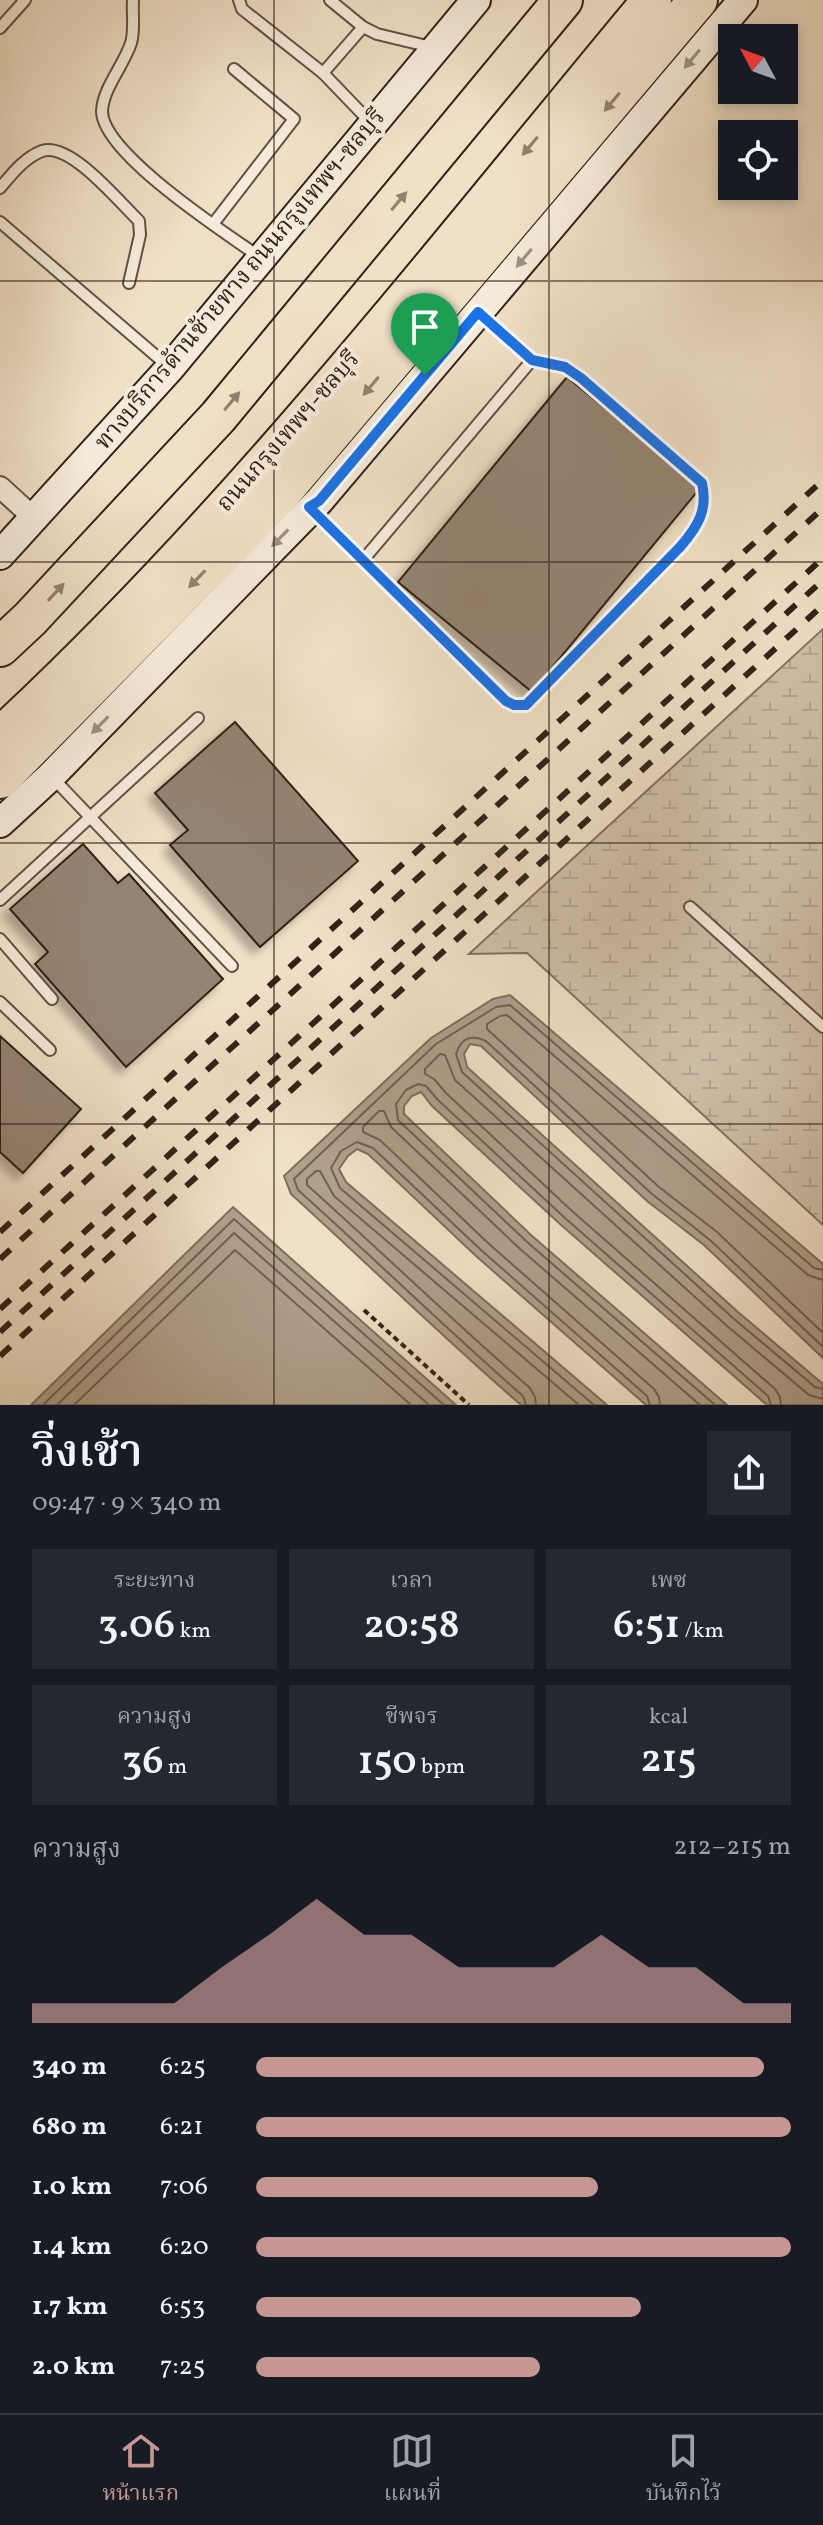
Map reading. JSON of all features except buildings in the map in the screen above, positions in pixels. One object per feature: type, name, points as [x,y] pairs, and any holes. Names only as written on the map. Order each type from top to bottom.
[{"type":"highway","points":[[0,647],[30,619],[218,417],[563,0]]},
{"type":"highway","name":"ถนนกรุงเทพฯ-ชลบุรี","points":[[0,737],[76,666],[267,462],[652,0]]},
{"type":"highway","points":[[0,779],[278,497],[698,0]]},
{"type":"main road","name":"ทางบริการด้านซ้ายทาง ถนนกรุงเทพฯ-ชลบุรี","points":[[0,555],[170,368],[476,0]]},
{"type":"main road","points":[[0,823],[51,776],[309,507],[319,501],[743,0]]},
{"type":"street","points":[[0,487],[34,518]]},
{"type":"lane","points":[[0,28],[25,0]]},
{"type":"lane","points":[[133,0],[132,40],[103,103],[104,122],[110,136],[181,201],[263,259]]},
{"type":"lane","points":[[239,0],[242,9],[323,73],[373,126]]},
{"type":"lane","points":[[330,0],[363,27],[377,34],[436,48]]},
{"type":"lane","points":[[323,73],[363,27]]},
{"type":"lane","points":[[213,224],[294,119],[234,69]]},
{"type":"lane","points":[[0,188],[25,161],[44,150],[59,152],[82,165],[139,221],[140,235],[129,283]]},
{"type":"lane","points":[[0,222],[170,368]]},
{"type":"lane","points":[[309,507],[506,701],[520,706],[526,705],[695,530],[705,509],[702,483],[581,378],[565,367],[532,360],[478,312]]},
{"type":"lane","points":[[364,559],[532,360]]},
{"type":"lane","points":[[0,900],[198,718]]},
{"type":"lane","points":[[51,776],[232,966]]},
{"type":"lane","points":[[690,907],[823,1027]]},
{"type":"lane","points":[[0,939],[52,999]]},
{"type":"lane","points":[[0,1002],[50,1050]]},
{"type":"path","points":[[364,1310],[469,1405]]},
{"type":"green space","points":[[823,629],[823,1225],[527,953],[469,954]]},
{"type":"water","points":[[510,995],[823,1264],[823,1358],[704,1245],[647,1201],[481,1046],[470,1044],[464,1054],[467,1067],[738,1312],[823,1384],[823,1405],[767,1405],[560,1224],[432,1106],[421,1092],[412,1096],[404,1106],[404,1114],[531,1235],[727,1405],[646,1405],[476,1256],[368,1154],[357,1149],[339,1169],[346,1182],[607,1405],[521,1405],[291,1194],[284,1176],[431,1038],[493,999]]},
{"type":"water","points":[[233,1207],[456,1405],[31,1405]]},
{"type":"railway","points":[[0,1232],[823,480]]},
{"type":"railway","points":[[0,1259],[823,508]]},
{"type":"railway","points":[[0,1309],[823,558]]},
{"type":"railway","points":[[0,1332],[823,580]]},
{"type":"railway","points":[[0,1356],[823,605]]},
{"type":"route","points":[[478,312],[532,360],[565,367],[581,378],[702,483],[705,509],[695,530],[526,705],[506,701],[309,507],[319,501],[425,375],[478,312]]}]
